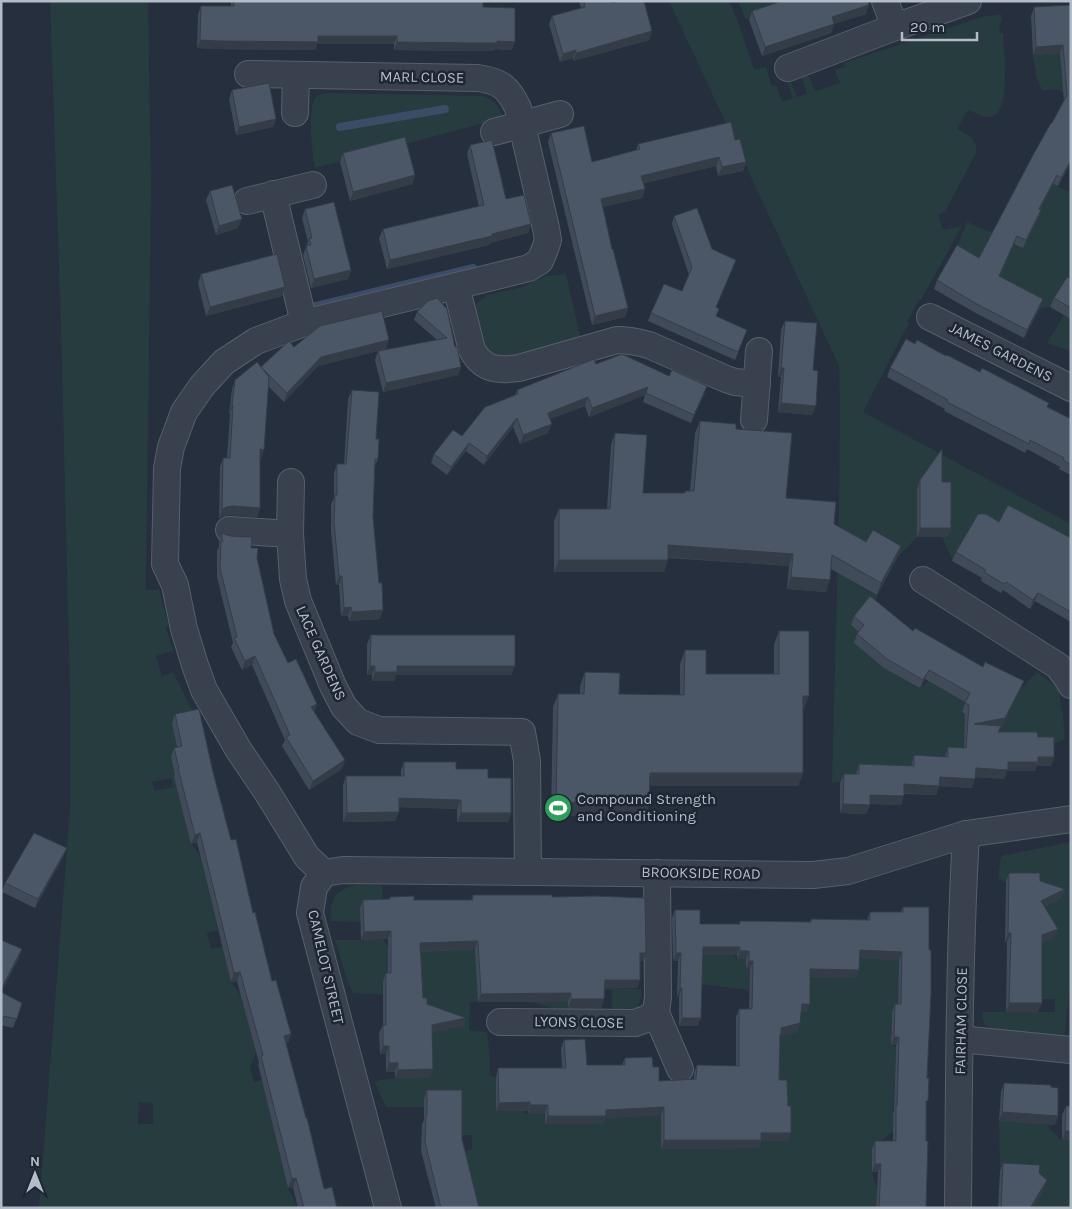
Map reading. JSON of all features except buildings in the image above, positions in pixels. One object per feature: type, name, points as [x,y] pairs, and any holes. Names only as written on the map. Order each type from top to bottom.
[{"type":"street","points":[[885,1],[895,27]]},
{"type":"street","points":[[788,68],[968,1]]},
{"type":"street","name":"MARL CLOSE","points":[[248,74],[469,78],[490,80],[498,84],[513,96],[518,108],[548,240],[540,261],[528,268],[304,322],[256,341],[224,362],[202,386],[184,412],[171,447],[167,468],[165,564],[174,585],[195,665],[204,690],[238,749],[308,857],[324,872]]},
{"type":"street","points":[[295,113],[296,76]]},
{"type":"street","points":[[494,132],[560,114]]},
{"type":"street","points":[[247,201],[312,185]]},
{"type":"street","points":[[273,194],[304,322]]},
{"type":"street","points":[[456,286],[472,350],[475,357],[489,368],[506,370],[520,368],[617,340],[627,340],[649,345],[726,379],[735,382],[757,384]]},
{"type":"street","name":"JAMES GARDENS","points":[[930,317],[1071,388]]},
{"type":"street","points":[[754,420],[759,351]]},
{"type":"street","name":"LACE GARDENS","points":[[291,482],[290,534],[293,579],[298,602],[333,686],[344,707],[358,722],[379,730],[522,732],[527,760],[528,872]]},
{"type":"street","points":[[229,530],[290,534]]},
{"type":"street","points":[[922,580],[1058,666],[1071,685]]},
{"type":"street","name":"BROOKSIDE ROAD","points":[[324,872],[343,870],[813,875],[848,871],[966,834],[1071,819]]},
{"type":"street","name":"FAIRHAM CLOSE","points":[[958,1208],[960,1040],[966,834]]},
{"type":"street","name":"CAMELOT STREET","points":[[324,872],[314,887],[310,913],[388,1208]]},
{"type":"street","points":[[657,872],[658,997],[656,1013],[680,1070]]},
{"type":"street","name":"LYONS CLOSE","points":[[500,1022],[635,1023],[656,1013]]},
{"type":"street","points":[[960,1040],[1071,1050]]},
{"type":"green space","points":[[50,1],[148,1],[151,187],[146,590],[159,590],[169,626],[166,627],[173,651],[156,656],[162,676],[173,672],[196,718],[179,755],[191,844],[200,856],[218,930],[207,933],[211,949],[229,945],[228,970],[231,982],[242,997],[256,1052],[250,1067],[254,1082],[262,1080],[288,1188],[298,1208],[39,1208],[70,810],[70,693],[61,325]],"holes":[[[171,778],[173,787],[155,791],[152,782]],[[139,1102],[153,1103],[153,1124],[138,1124]]]},
{"type":"green space","points":[[669,1],[729,1],[754,70],[766,67],[772,86],[776,85],[782,102],[793,98],[787,81],[790,80],[797,97],[807,94],[801,76],[808,74],[815,91],[840,83],[835,70],[845,67],[844,63],[981,17],[1001,14],[1002,22],[999,23],[1000,33],[1003,33],[1005,64],[1002,102],[999,111],[991,117],[984,117],[968,110],[957,129],[974,141],[976,153],[945,212],[938,215],[943,230],[962,226],[907,322],[909,323],[863,412],[1071,524],[1071,548],[953,561],[942,537],[917,537],[897,558],[869,542],[854,582],[877,595],[874,611],[861,634],[920,688],[928,681],[965,701],[962,712],[1006,717],[1020,690],[1037,672],[1058,688],[1065,739],[1050,746],[963,757],[945,756],[938,766],[911,764],[902,775],[832,783],[839,512],[839,366]]},
{"type":"green space","points":[[738,1],[805,1],[749,20],[745,18]]},
{"type":"green space","points":[[1064,53],[1071,97],[1059,90],[1042,90],[1037,79],[1033,55]]},
{"type":"green space","points":[[328,93],[483,96],[496,104],[503,118],[315,168],[311,133],[312,106],[317,96]]},
{"type":"green space","points":[[1053,184],[1071,193],[1071,290],[1063,286],[1050,307],[1040,308],[1006,290],[987,272],[954,254],[967,222],[993,233],[1038,214]]},
{"type":"green space","points":[[566,274],[581,340],[507,360],[483,352],[474,314],[476,304],[487,295],[522,287],[546,276]]},
{"type":"green space","points":[[1071,303],[1071,351],[1047,343]]},
{"type":"green space","points":[[1071,842],[1071,991],[1069,992],[1064,1041],[1022,1037],[992,1029],[984,1024],[982,1012],[1055,1012],[1055,999],[1031,999],[1036,905],[1052,903],[998,879],[1001,856]]},
{"type":"green space","points":[[358,885],[382,885],[382,907],[361,922],[331,921],[331,907],[339,892]]},
{"type":"green space","points":[[335,940],[384,940],[388,947],[416,950],[641,940],[640,976],[616,988],[641,989],[640,1000],[635,1010],[612,1016],[612,990],[602,990],[601,1014],[568,1014],[532,1002],[470,1002],[469,1030],[487,1032],[490,1076],[496,1077],[496,1111],[522,1111],[528,1114],[545,1113],[545,1124],[603,1124],[603,1099],[666,1115],[661,1129],[662,1149],[730,1148],[758,1141],[788,1141],[776,1082],[778,1034],[794,1032],[749,990],[699,984],[700,955],[732,955],[737,959],[746,959],[746,969],[856,978],[857,958],[900,957],[903,977],[899,980],[898,1002],[892,1012],[891,1045],[896,1047],[893,1131],[872,1149],[872,1172],[877,1190],[876,1208],[473,1208],[460,1154],[472,1149],[472,1135],[455,1135],[424,1099],[424,1107],[386,1107],[374,1081],[395,1078],[424,1007],[383,1006],[387,995],[353,993]]},
{"type":"green space","points":[[999,1121],[1046,1124],[1061,1140],[1071,1140],[1071,1208],[1034,1208],[1036,1199],[1000,1171]]},
{"type":"waterway","points":[[340,127],[445,109]]},
{"type":"waterway","points":[[312,307],[473,268]]},
{"type":"place","name":"Compound Strength and Conditioning","points":[[558,808]]}]
